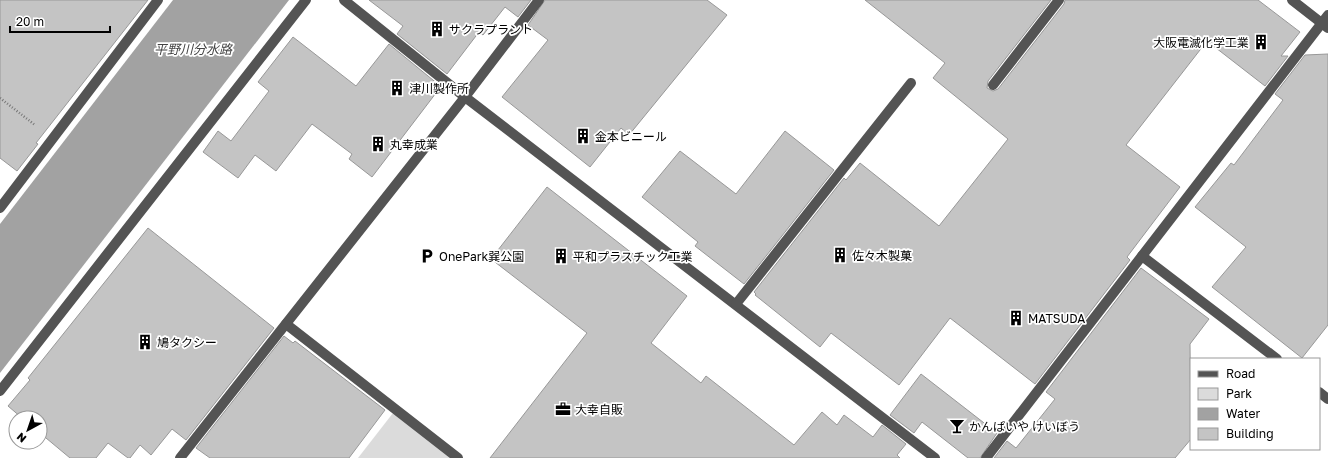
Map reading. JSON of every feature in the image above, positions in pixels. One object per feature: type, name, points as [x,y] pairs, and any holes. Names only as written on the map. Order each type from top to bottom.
[{"type":"street","points":[[0,208],[158,0]]},
{"type":"street","points":[[0,391],[306,0]]},
{"type":"street","points":[[344,0],[465,97],[935,458]]},
{"type":"street","points":[[180,458],[465,97],[539,0]]},
{"type":"street","points":[[993,85],[1059,0]]},
{"type":"street","points":[[986,458],[1142,256],[1326,22],[1292,0]]},
{"type":"street","points":[[736,304],[911,83]]},
{"type":"street","points":[[1142,256],[1276,358]]},
{"type":"street","points":[[286,324],[458,458]]},
{"type":"path","points":[[0,98],[53,138]]},
{"type":"green space","points":[[393,413],[451,458],[358,458]]},
{"type":"water","name":"平野川分水路","points":[[173,0],[289,0],[0,373],[0,224]]},
{"type":"building","points":[[0,0],[148,0],[36,143],[38,144],[17,171],[0,158]]},
{"type":"building","points":[[369,0],[531,0],[518,17],[505,7],[483,35],[479,32],[447,74],[397,34],[403,26]]},
{"type":"building","points":[[545,0],[707,0],[727,15],[629,135],[621,128],[590,167],[502,97],[548,40],[528,25]]},
{"type":"building","points":[[865,0],[1051,0],[988,81],[987,88],[993,91],[998,89],[1064,4],[1065,0],[1258,0],[1300,32],[1281,56],[1288,56],[1265,86],[1207,41],[1126,145],[1180,187],[1127,257],[1130,260],[1035,384],[950,318],[899,385],[831,333],[820,347],[755,295],[756,294],[754,292],[844,178],[846,180],[860,163],[939,226],[1008,139],[933,78],[945,63]]},
{"type":"building","points":[[293,37],[356,86],[389,44],[439,85],[434,91],[436,93],[372,177],[349,159],[352,154],[312,124],[276,171],[255,155],[238,178],[203,152],[218,131],[231,141],[269,91],[258,82]]},
{"type":"building","points":[[1328,54],[1328,325],[1302,358],[1212,287],[1246,247],[1195,207],[1231,163],[1234,165],[1283,100],[1275,94],[1305,55]]},
{"type":"building","points":[[785,131],[834,170],[744,284],[695,246],[698,242],[642,197],[680,151],[736,194]]},
{"type":"building","points":[[547,187],[687,296],[651,343],[701,383],[706,376],[794,445],[822,412],[837,425],[844,415],[873,437],[882,425],[906,444],[897,455],[900,458],[490,458],[587,333],[491,259]]},
{"type":"building","name":"鳩タクシー","points":[[148,228],[274,328],[186,440],[172,429],[151,455],[140,445],[130,458],[128,458],[108,443],[96,458],[70,458],[48,440],[48,410],[13,410],[8,406],[30,380],[28,378]]},
{"type":"building","points":[[1141,268],[1209,319],[1190,344],[1190,440],[1175,458],[994,458],[1007,441],[1016,448],[1055,399],[1046,392]]},
{"type":"building","points":[[284,336],[293,343],[295,341],[385,410],[349,458],[210,458],[196,448]]},
{"type":"building","points":[[921,374],[997,433],[980,458],[968,458],[922,422],[914,433],[890,415]]},
{"type":"place","name":"サクラプラント","points":[[437,29]]},
{"type":"place","name":"大阪電滅化学工業","points":[[1261,42]]},
{"type":"place","name":"津川製作所","points":[[397,88]]},
{"type":"place","name":"金本ビニール","points":[[583,136]]},
{"type":"place","name":"丸幸成業","points":[[378,144]]},
{"type":"place","name":"佐々木製菓","points":[[840,255]]},
{"type":"place","name":"OnePark巽公園","points":[[427,256]]},
{"type":"place","name":"平和プラスチック工業","points":[[561,256]]},
{"type":"place","name":"MATSUDA","points":[[1016,318]]},
{"type":"place","name":"鳩タクシー","points":[[145,342]]},
{"type":"place","name":"大幸自販","points":[[563,409]]},
{"type":"place","name":"かんぱいや けいぼう","points":[[957,426]]}]
